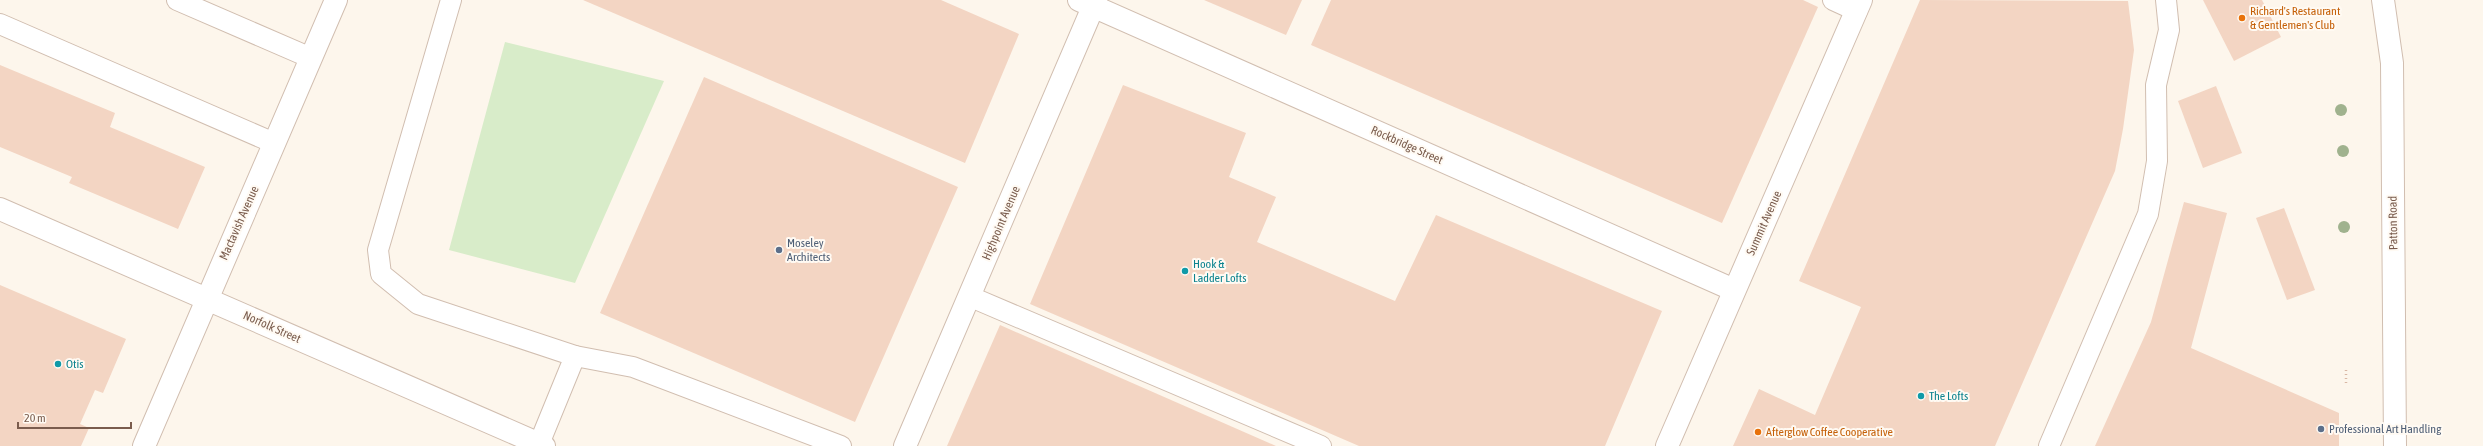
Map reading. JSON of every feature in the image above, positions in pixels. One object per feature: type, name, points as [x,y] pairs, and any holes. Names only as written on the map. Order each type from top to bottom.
[{"type":"street","name":"Mactavish Avenue","points":[[144,446],[206,298],[336,0]]},
{"type":"street","name":"Patton Road","points":[[2383,0],[2392,63],[2395,446]]},
{"type":"street","name":"Rockbridge Street","points":[[1089,2],[1734,290]]},
{"type":"street","name":"Highpoint Avenue","points":[[905,446],[970,297],[1089,2]]},
{"type":"street","name":"Summit Avenue","points":[[1667,446],[1859,5]]},
{"type":"street","name":"Norfolk Street","points":[[0,209],[542,445]]},
{"type":"lane","points":[[177,0],[311,58]]},
{"type":"lane","points":[[451,0],[378,250],[381,274],[418,304],[576,356],[633,367],[841,446]]},
{"type":"lane","points":[[1834,0],[1859,5]]},
{"type":"lane","points":[[2049,446],[2148,214],[2157,161],[2156,85],[2169,30],[2166,0]]},
{"type":"lane","points":[[0,24],[274,143]]},
{"type":"lane","points":[[970,297],[1321,446]]},
{"type":"lane","points":[[542,445],[576,356]]},
{"type":"path","points":[[2346,368],[2346,383]]},
{"type":"green space","points":[[505,42],[664,81],[575,283],[449,250]]},
{"type":"building","points":[[583,0],[941,0],[1019,34],[965,163]]},
{"type":"building","points":[[1204,0],[1302,0],[1286,35]]},
{"type":"building","points":[[1331,0],[1803,0],[1818,7],[1722,223],[1311,45]]},
{"type":"building","points":[[1920,0],[2128,1],[2134,50],[2123,129],[2115,171],[1995,446],[1733,446],[1759,389],[1815,415],[1861,307],[1799,281]]},
{"type":"building","name":"Richard's Restaurant & Gentlemen's Club","points":[[2203,0],[2262,0],[2281,37],[2234,61]]},
{"type":"building","points":[[0,65],[115,113],[110,127],[205,167],[178,229],[69,183],[72,177],[0,147]]},
{"type":"building","name":"Moseley Architects","points":[[704,77],[958,187],[855,422],[600,313]]},
{"type":"building","name":"Hook & Ladder Lofts","points":[[1123,85],[1246,133],[1229,177],[1276,197],[1257,242],[1395,301],[1436,215],[1662,311],[1605,446],[1359,446],[1030,304]]},
{"type":"building","points":[[2216,86],[2242,153],[2203,168],[2178,101]]},
{"type":"building","points":[[2184,202],[2227,213],[2191,348],[2339,413],[2339,446],[2095,446],[2151,322]]},
{"type":"building","points":[[2284,208],[2315,290],[2287,300],[2256,218]]},
{"type":"building","name":"Otis","points":[[0,285],[126,339],[103,393],[95,390],[80,424],[89,428],[81,446],[0,446]]},
{"type":"building","points":[[1000,325],[1276,446],[947,446]]},
{"type":"place","name":"Richard's Restaurant & Gentlemen's Club","points":[[2242,18]]},
{"type":"place","name":"Moseley Architects","points":[[779,250]]},
{"type":"place","name":"Hook & Ladder Lofts","points":[[1185,271]]},
{"type":"place","name":"Otis","points":[[58,364]]},
{"type":"place","name":"The Lofts","points":[[1921,396]]},
{"type":"place","name":"Professional Art Handling","points":[[2321,429]]},
{"type":"place","name":"Afterglow Coffee Cooperative","points":[[1758,432]]}]
